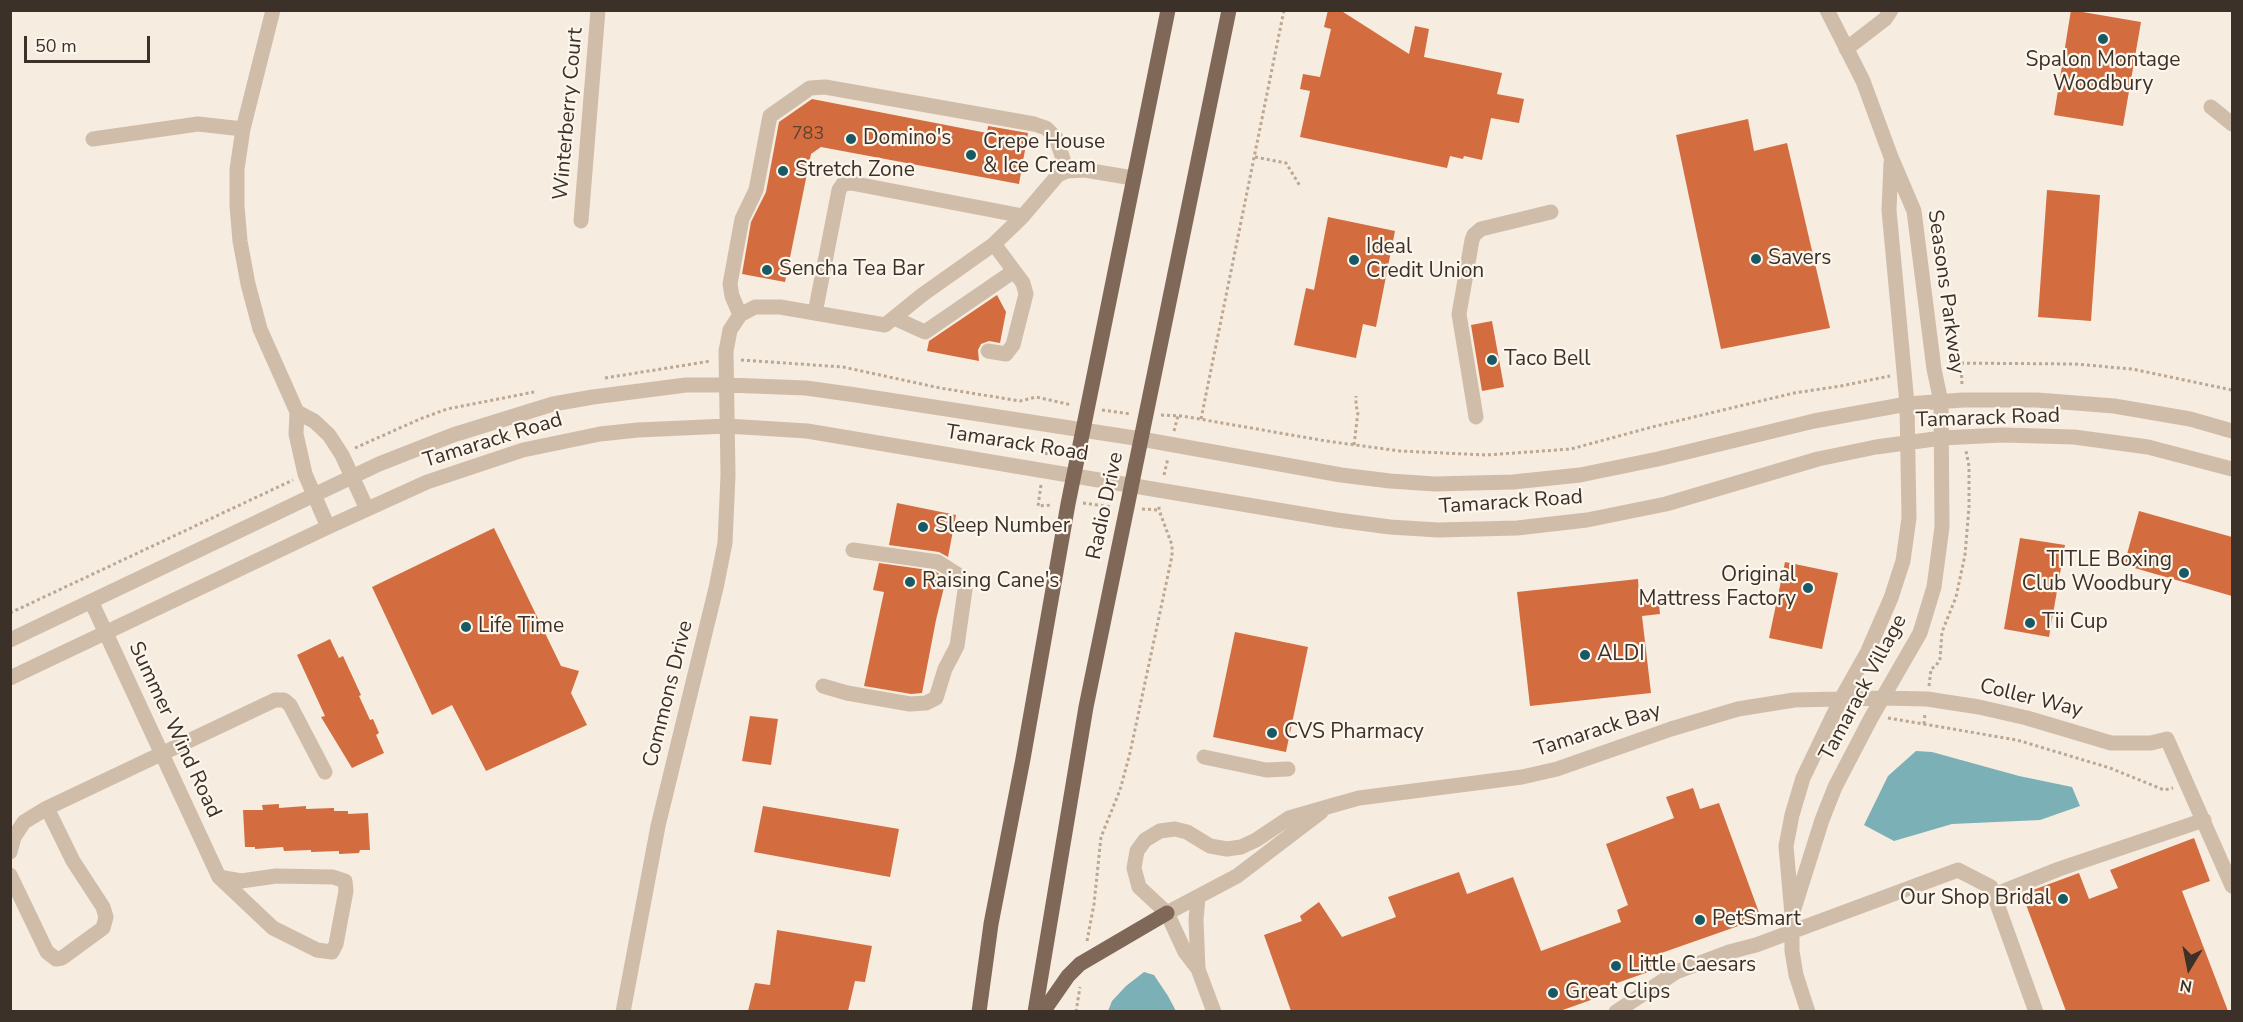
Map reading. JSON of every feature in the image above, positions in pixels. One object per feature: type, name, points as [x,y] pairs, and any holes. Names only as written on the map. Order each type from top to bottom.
[{"type":"main road","name":"Radio Drive","points":[[979,1011],[991,924],[1023,759],[1073,475],[1168,10]]},
{"type":"main road","name":"Radio Drive","points":[[1035,1011],[1086,706],[1229,10]]},
{"type":"main road","points":[[1043,1011],[1064,981],[1080,964],[1167,913]]},
{"type":"street","points":[[273,10],[243,129],[237,169],[240,241],[260,329],[297,412],[296,434],[304,474],[328,526]]},
{"type":"street","name":"Winterberry Court","points":[[581,221],[598,10]]},
{"type":"street","name":"Seasons Parkway","points":[[1827,10],[1863,81],[1914,211],[1934,369],[1941,402],[1942,438]]},
{"type":"street","points":[[1846,50],[1885,19],[1891,10]]},
{"type":"street","points":[[1067,171],[1056,138],[1041,126],[825,87],[810,88],[772,113],[769,119],[756,190],[743,216],[731,280],[732,296],[740,315],[755,307],[780,307],[885,325],[922,295],[994,244],[1023,216],[1058,175],[1067,171],[1085,170],[1132,178]]},
{"type":"street","points":[[2211,107],[2232,124]]},
{"type":"street","points":[[93,139],[198,124],[243,129]]},
{"type":"street","name":"Seasons Parkway","points":[[1891,157],[1889,210],[1907,404],[1907,442]]},
{"type":"street","points":[[815,313],[839,190],[843,184],[851,183],[1023,216]]},
{"type":"street","points":[[1476,417],[1460,308],[1474,235],[1481,229],[1551,212]]},
{"type":"street","points":[[988,351],[1006,354],[1013,345],[1026,294],[1023,283],[994,244]]},
{"type":"street","points":[[894,318],[925,332],[1014,271]]},
{"type":"street","name":"Commons Drive","points":[[623,1011],[658,826],[721,565],[728,502],[728,338],[734,321],[740,315]]},
{"type":"street","name":"Tamarack Road","points":[[10,640],[353,476],[453,435],[553,404],[667,388],[727,385],[806,388],[1141,439],[1341,475],[1435,484],[1514,482],[1622,467],[1814,422],[1907,404],[2000,399],[2075,402],[2151,412],[2232,431]]},
{"type":"street","points":[[297,412],[314,421],[329,435],[353,476],[367,509]]},
{"type":"street","name":"Tamarack Road","points":[[10,678],[328,526],[427,482],[523,450],[600,434],[679,427],[727,426],[807,431],[1337,520],[1390,527],[1449,530],[1517,528],[1587,520],[1635,511],[1706,493],[1818,459],[1907,442],[1942,438],[2002,435],[2074,438],[2148,447],[2232,469]]},
{"type":"street","name":"Tamarack Village","points":[[1792,915],[1822,820],[1835,787],[1920,633],[1934,587],[1942,528],[1942,438]]},
{"type":"street","name":"Tamarack Village","points":[[1808,1011],[1796,975],[1792,951],[1792,915],[1786,846],[1803,778],[1841,699],[1867,653],[1891,598],[1903,561],[1909,518],[1907,442]]},
{"type":"street","points":[[823,686],[847,693],[910,704],[926,704],[936,698],[945,669],[957,646],[965,590],[960,576],[938,562],[853,550]]},
{"type":"street","name":"Summer Wind Road","points":[[91,602],[219,877]]},
{"type":"street","name":"Tamarack Bay","points":[[1326,809],[1237,876],[1167,913],[1139,887],[1134,868],[1137,851],[1145,840],[1160,831],[1174,829],[1187,832],[1210,846],[1227,849],[1241,847],[1289,818],[1359,798],[1522,777],[1557,770],[1679,726],[1738,709],[1794,700],[1883,698]]},
{"type":"street","name":"Coller Way","points":[[1883,698],[1927,699],[1979,707],[2027,718],[2111,743],[2151,743],[2168,739],[2204,820]]},
{"type":"street","points":[[10,852],[14,837],[24,822],[47,808],[275,700],[284,700],[290,705],[325,772]]},
{"type":"street","points":[[1204,757],[1266,770],[1288,769]]},
{"type":"street","points":[[10,875],[47,952],[56,958],[62,958],[103,928],[106,917],[103,907],[73,861],[47,808]]},
{"type":"street","points":[[1994,895],[2059,869],[2204,820],[2232,886]]},
{"type":"street","points":[[1616,1011],[1676,972],[1729,952],[1756,945],[1958,870],[1991,887],[2036,1011]]},
{"type":"street","points":[[276,876],[340,878],[345,881],[346,891],[336,944],[332,952],[325,952],[273,928],[219,877],[241,881],[276,876]]},
{"type":"street","points":[[1198,897],[1196,920],[1198,969]]},
{"type":"street","points":[[1167,913],[1185,952],[1198,969],[1214,1011]]},
{"type":"path","points":[[1201,419],[1284,10]]},
{"type":"path","points":[[1254,157],[1286,163],[1300,186]]},
{"type":"path","points":[[1950,363],[2075,364],[2132,369],[2232,390]]},
{"type":"path","points":[[1056,401],[1122,414],[1201,419],[1400,451],[1486,455],[1571,449],[1794,393],[1886,376]]},
{"type":"path","points":[[1354,445],[1358,411],[1356,396]]},
{"type":"path","points":[[1086,948],[1094,904],[1101,837],[1120,790],[1130,753],[1172,556],[1172,544],[1159,510],[1170,444],[1178,416]]},
{"type":"path","points":[[1931,669],[1940,660],[1942,632],[1956,597],[1965,555],[1969,507],[1967,457]]},
{"type":"path","points":[[1038,506],[1089,503],[1159,510]]},
{"type":"path","points":[[1892,718],[2017,740],[2110,768],[2164,790],[2170,790],[2175,786]]},
{"type":"path","points":[[1077,1011],[1081,983]]},
{"type":"water","points":[[1916,751],[1932,752],[2019,776],[2072,787],[2080,806],[2040,820],[1952,824],[1894,841],[1864,825],[1888,776]]},
{"type":"water","points":[[1144,972],[1154,975],[1176,1011],[1108,1011],[1112,1001]]},
{"type":"building","points":[[1328,10],[1340,10],[1409,54],[1415,26],[1429,29],[1424,57],[1502,73],[1497,94],[1524,99],[1519,123],[1491,118],[1482,160],[1450,156],[1447,168],[1300,137],[1310,91],[1300,89],[1303,74],[1320,77],[1331,29],[1324,27]]},
{"type":"building","points":[[2071,10],[2141,22],[2123,126],[2054,115]]},
{"type":"building","points":[[812,99],[987,133],[988,126],[1028,133],[1019,184],[821,147],[811,154],[785,282],[742,274],[751,222],[766,192],[779,122]]},
{"type":"building","points":[[1748,119],[1754,151],[1787,143],[1830,328],[1721,349],[1676,135]]},
{"type":"building","points":[[2047,190],[2100,195],[2091,321],[2038,317]]},
{"type":"building","name":"Ideal Credit Union","points":[[1328,217],[1395,231],[1376,327],[1363,324],[1356,358],[1294,345],[1306,288],[1314,290]]},
{"type":"building","points":[[997,295],[1006,312],[1000,343],[989,341],[981,344],[978,350],[979,361],[927,351],[929,341]]},
{"type":"building","points":[[1492,321],[1504,387],[1482,391],[1471,325]]},
{"type":"building","name":"Sleep Number","points":[[897,503],[956,515],[948,557],[939,552],[889,545]]},
{"type":"building","points":[[2139,511],[2232,537],[2232,596],[2124,565]]},
{"type":"building","name":"Life Time","points":[[494,528],[561,666],[579,671],[571,693],[587,725],[486,771],[452,705],[432,715],[372,587]]},
{"type":"building","points":[[2020,538],[2065,545],[2049,637],[2004,629]]},
{"type":"building","points":[[1785,562],[1838,573],[1822,649],[1769,638]]},
{"type":"building","points":[[879,563],[935,571],[946,579],[922,693],[911,694],[864,686],[884,592],[873,590]]},
{"type":"building","name":"ALDI","points":[[1638,579],[1639,596],[1658,594],[1660,614],[1642,616],[1651,693],[1530,706],[1517,592]]},
{"type":"building","name":"CVS Pharmacy","points":[[1235,632],[1308,647],[1286,752],[1213,737]]},
{"type":"building","points":[[330,639],[339,658],[343,656],[370,720],[373,719],[379,733],[376,735],[384,753],[352,768],[321,717],[325,716],[297,655]]},
{"type":"building","points":[[750,716],[778,719],[771,765],[742,761]]},
{"type":"building","points":[[1693,788],[1700,809],[1719,803],[1761,918],[1650,957],[1654,970],[1614,984],[1616,991],[1560,1011],[1291,1011],[1264,935],[1302,921],[1300,916],[1319,902],[1342,937],[1396,917],[1388,897],[1459,872],[1467,894],[1513,877],[1541,951],[1621,922],[1617,910],[1628,905],[1606,844],[1674,818],[1666,797]]},
{"type":"building","points":[[279,804],[279,808],[306,806],[306,809],[334,808],[334,811],[348,811],[348,814],[368,813],[370,850],[339,854],[339,851],[284,851],[283,847],[255,849],[255,847],[245,847],[243,810],[263,810],[262,805]]},
{"type":"building","points":[[763,806],[899,829],[890,877],[754,852]]},
{"type":"building","points":[[2194,838],[2210,881],[2182,891],[2228,1011],[2066,1011],[2022,894],[2079,873],[2089,899],[2118,888],[2110,870]]},
{"type":"building","points":[[777,930],[872,946],[865,982],[855,981],[848,1011],[748,1011],[755,983],[770,985]]},
{"type":"place","name":"Spalon Montage Woodbury","points":[[2103,39]]},
{"type":"place","name":"Domino's","points":[[851,139]]},
{"type":"place","name":"Crepe House & Ice Cream","points":[[971,155]]},
{"type":"place","name":"Stretch Zone","points":[[783,171]]},
{"type":"place","name":"Savers","points":[[1756,259]]},
{"type":"place","name":"Ideal Credit Union","points":[[1354,260]]},
{"type":"place","name":"Sencha Tea Bar","points":[[767,270]]},
{"type":"place","name":"Taco Bell","points":[[1492,360]]},
{"type":"place","name":"Sleep Number","points":[[923,527]]},
{"type":"place","name":"TITLE Boxing Club Woodbury","points":[[2184,573]]},
{"type":"place","name":"Raising Cane's","points":[[910,582]]},
{"type":"place","name":"Original Mattress Factory","points":[[1808,588]]},
{"type":"place","name":"Tii Cup","points":[[2030,623]]},
{"type":"place","name":"Life Time","points":[[466,627]]},
{"type":"place","name":"ALDI","points":[[1585,655]]},
{"type":"place","name":"CVS Pharmacy","points":[[1272,733]]},
{"type":"place","name":"Our Shop Bridal","points":[[2063,899]]},
{"type":"place","name":"PetSmart","points":[[1700,920]]},
{"type":"place","name":"Little Caesars","points":[[1616,966]]},
{"type":"place","name":"Great Clips","points":[[1553,993]]}]
